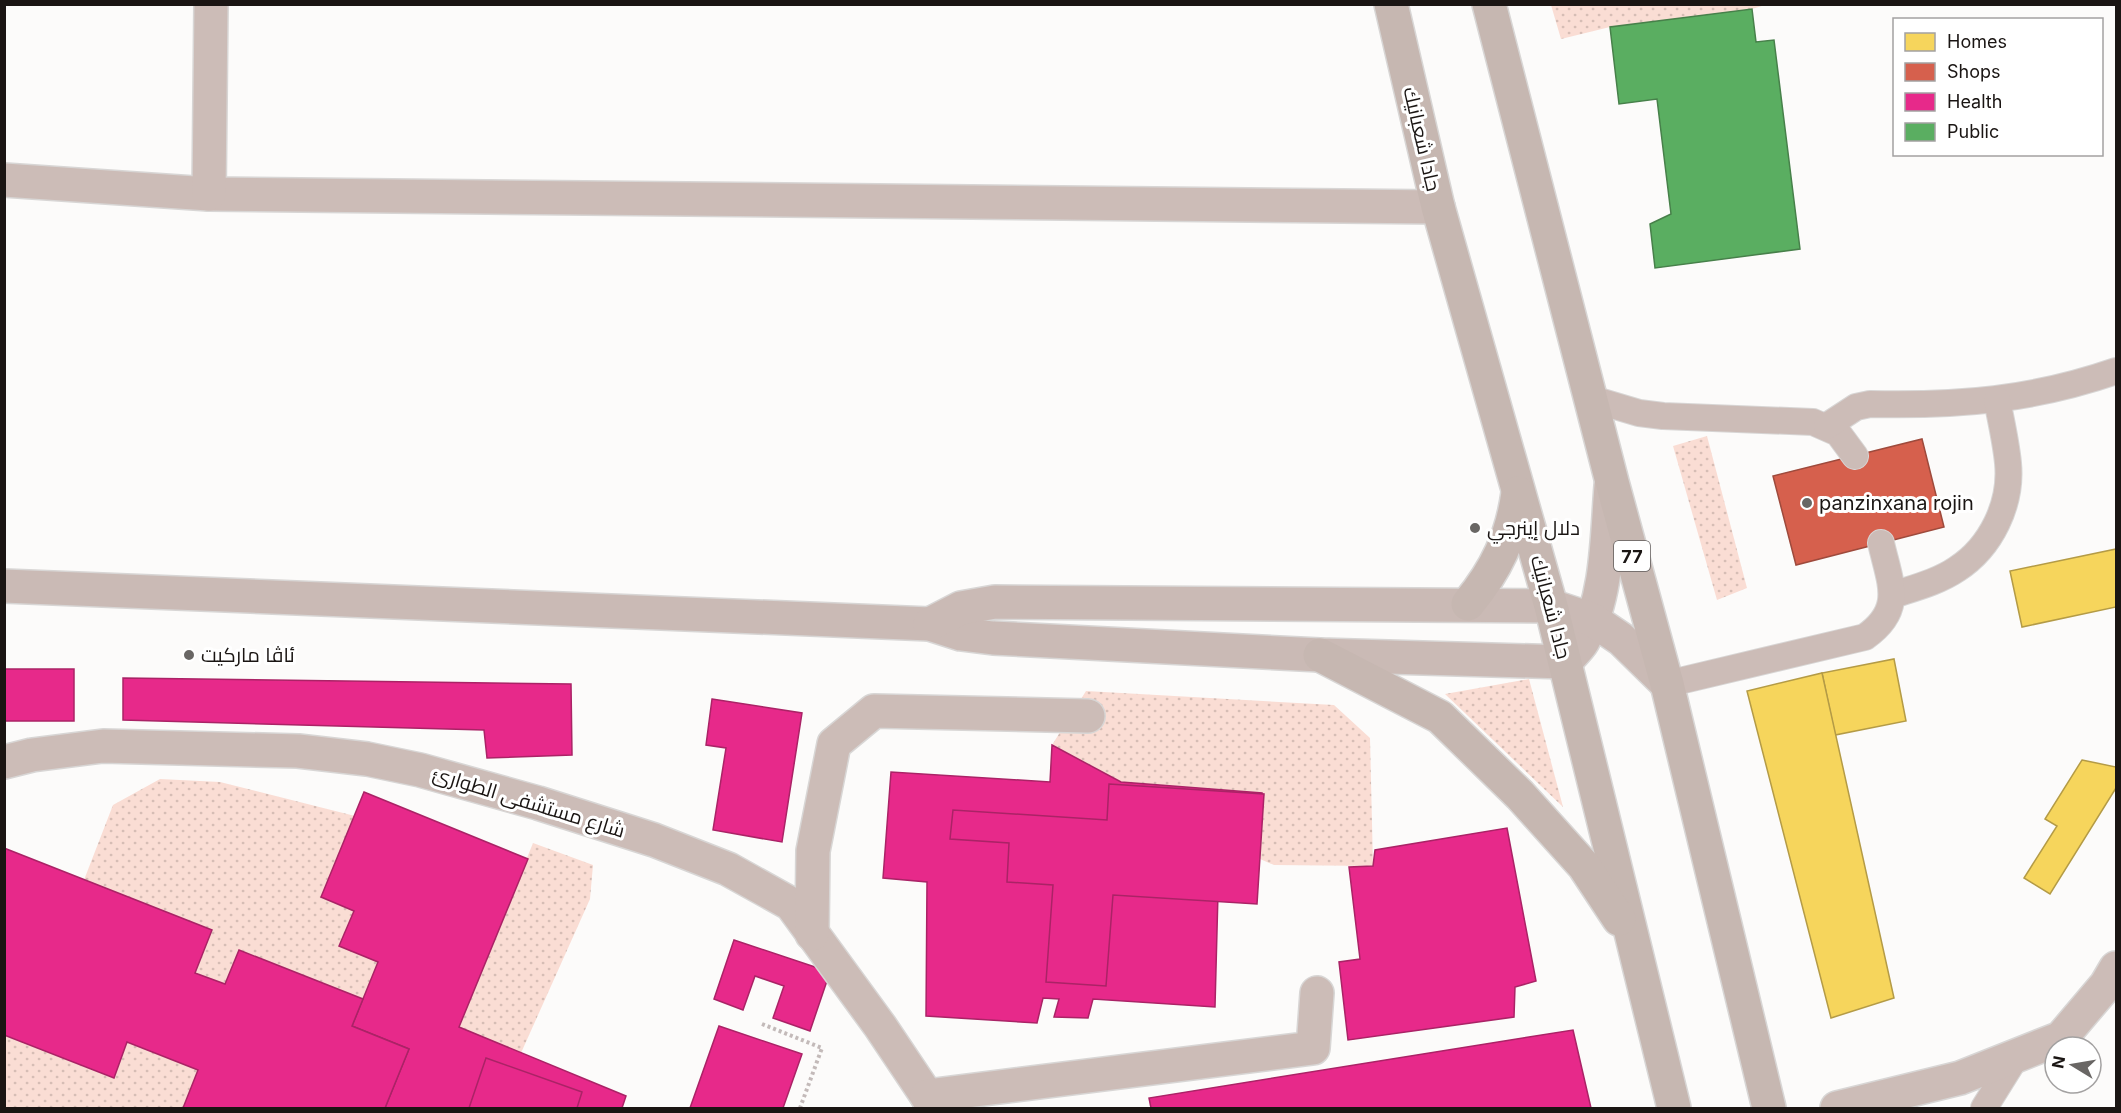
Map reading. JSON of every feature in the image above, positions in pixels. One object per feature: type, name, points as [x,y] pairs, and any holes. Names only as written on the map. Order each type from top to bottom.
[{"type":"highway","name":"جادا شعبانيك","points":[[1391,4],[1438,207],[1551,606],[1674,1108]]},
{"type":"highway","name":"77","points":[[1489,4],[1612,482],[1667,684],[1769,1108]]},
{"type":"highway","points":[[1468,604],[1488,579],[1504,551],[1514,520],[1519,489]]},
{"type":"highway","points":[[1320,655],[1440,717],[1520,795],[1584,866],[1632,938]]},
{"type":"street","points":[[209,194],[212,4]]},
{"type":"street","points":[[4,180],[209,194],[1438,207]]},
{"type":"street","points":[[4,586],[930,624],[961,634],[993,638],[1320,655],[1565,662],[1582,643],[1593,620],[1602,573],[1612,482]]},
{"type":"street","points":[[930,624],[961,608],[995,602],[1551,606],[1593,620],[1621,639],[1667,684]]},
{"type":"street","points":[[812,934],[813,851],[834,744],[874,711],[1088,716]]},
{"type":"street","name":"شارع مستشفى الطوارئ","points":[[4,762],[32,755],[103,746],[298,752],[367,759],[410,768],[559,810],[654,840],[728,868],[791,904],[880,1026],[931,1102]]},
{"type":"street","points":[[1837,1108],[1960,1078],[2061,1038],[2106,985],[2116,968]]},
{"type":"street","points":[[931,1102],[1313,1048],[1317,993]]},
{"type":"lane","points":[[1827,426],[1856,407],[1870,404],[1934,406],[1997,400],[2082,383],[2116,371]]},
{"type":"lane","points":[[1592,399],[1639,413],[1663,416],[1813,422],[1827,426],[1838,433],[1855,456]]},
{"type":"lane","points":[[1893,595],[1930,583],[1957,570],[1980,550],[1997,525],[2007,495],[2008,464],[1997,400]]},
{"type":"lane","points":[[1667,684],[1865,637],[1880,627],[1889,612],[1893,595],[1881,543]]},
{"type":"lane","points":[[1984,1108],[2018,1055]]},
{"type":"path","points":[[762,1024],[822,1048],[800,1108]]},
{"type":"shaded area","points":[[1551,4],[1765,5],[1752,9],[1610,27],[1561,39]]},
{"type":"shaded area","points":[[1707,436],[1747,588],[1717,600],[1673,446]]},
{"type":"shaded area","points":[[1529,679],[1563,807],[1445,694]]},
{"type":"shaded area","points":[[1086,691],[1334,705],[1370,738],[1373,866],[1274,865],[1260,859],[1264,794],[1121,785],[1052,745]]},
{"type":"shaded area","points":[[160,779],[220,782],[355,816],[321,897],[354,911],[340,946],[378,962],[363,999],[239,950],[225,984],[195,973],[212,930],[84,880],[113,805]]},
{"type":"shaded area","points":[[533,843],[593,865],[590,899],[521,1053],[459,1027]]},
{"type":"shaded area","points":[[4,1035],[113,1078],[127,1042],[198,1070],[183,1108],[5,1108]]},
{"type":"building: Homes","points":[[2116,549],[2116,607],[2022,627],[2010,571]]},
{"type":"building: Homes","points":[[1894,659],[1906,721],[1835,735],[1822,673]]},
{"type":"building: Homes","points":[[1822,673],[1894,998],[1831,1018],[1747,691]]},
{"type":"building: Homes","points":[[2082,760],[2116,767],[2116,788],[2050,894],[2024,878],[2057,826],[2045,819]]},
{"type":"building: Shops","points":[[1922,439],[1944,527],[1796,565],[1773,476]]},
{"type":"building: Health","points":[[4,669],[74,669],[74,721],[4,721]]},
{"type":"building: Health","points":[[123,678],[571,684],[572,755],[487,758],[484,730],[123,720]]},
{"type":"building: Health","points":[[712,699],[802,713],[782,842],[713,830],[726,748],[706,745]]},
{"type":"building: Health","points":[[1052,745],[1121,782],[1262,793],[1256,892],[1218,893],[1215,1007],[1093,999],[1088,1018],[1054,1017],[1059,999],[1043,998],[1037,1023],[926,1016],[927,882],[883,878],[891,772],[1050,782]]},
{"type":"building: Health","points":[[1109,784],[1264,794],[1257,904],[1113,895],[1106,986],[1046,982],[1053,885],[1007,882],[1009,843],[950,839],[953,810],[1107,820]]},
{"type":"building: Health","points":[[364,792],[528,859],[459,1027],[626,1096],[622,1108],[385,1108],[409,1049],[352,1026],[378,962],[339,946],[354,911],[321,897]]},
{"type":"building: Health","points":[[1507,828],[1536,981],[1515,987],[1514,1017],[1348,1040],[1339,962],[1360,959],[1349,867],[1373,866],[1375,850]]},
{"type":"building: Health","points":[[4,848],[212,930],[195,973],[225,984],[239,950],[363,999],[352,1026],[409,1049],[385,1108],[183,1108],[198,1070],[127,1042],[114,1078],[4,1035]]},
{"type":"building: Health","points":[[734,940],[830,972],[810,1031],[773,1018],[784,986],[755,976],[743,1010],[714,999]]},
{"type":"building: Health","points":[[719,1026],[802,1054],[783,1108],[690,1108]]},
{"type":"building: Health","points":[[1573,1030],[1591,1108],[1151,1108],[1149,1098]]},
{"type":"building: Health","points":[[486,1058],[582,1092],[577,1108],[469,1108]]},
{"type":"building: Public","points":[[1752,9],[1756,42],[1774,40],[1800,249],[1655,268],[1650,224],[1671,214],[1657,99],[1619,104],[1610,27]]},
{"type":"place","name":"panzinxana rojin","points":[[1807,503]]},
{"type":"place","name":"دلال إينرجي","points":[[1475,528]]},
{"type":"place","name":"ئاڤا ماركيت","points":[[189,655]]}]
